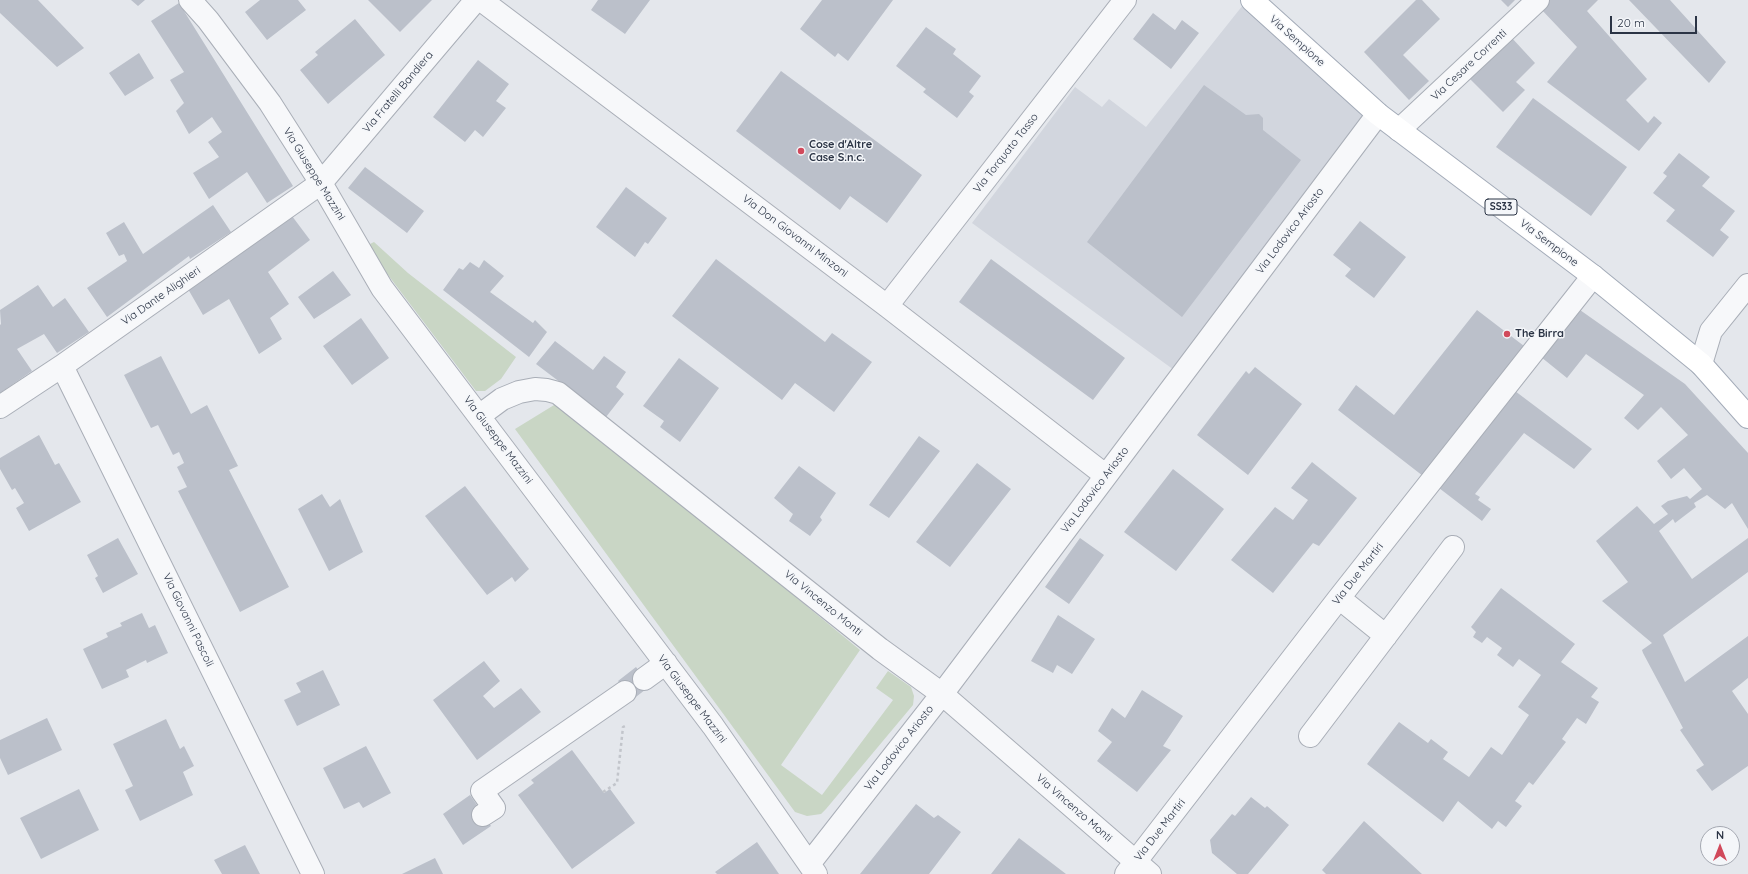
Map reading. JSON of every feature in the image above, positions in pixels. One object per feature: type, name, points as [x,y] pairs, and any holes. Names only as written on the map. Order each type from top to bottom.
[{"type":"main road","name":"Via Sempione","points":[[1252,0],[1378,114],[1593,276],[1701,364],[1748,417]]},
{"type":"street","name":"Via Giuseppe Mazzini","points":[[190,0],[208,20],[270,104],[320,183],[382,288],[713,726],[812,869]]},
{"type":"street","name":"Via Fratelli Bandiera","points":[[320,183],[476,0]]},
{"type":"street","name":"Via Don Giovanni Minzoni","points":[[481,0],[887,306],[1106,476]]},
{"type":"street","name":"Via Torquato Tasso","points":[[887,306],[1125,0]]},
{"type":"street","name":"Via Cesare Correnti","points":[[1399,130],[1538,0]]},
{"type":"street","name":"Via Lodovico Ariosto","points":[[812,869],[1378,114]]},
{"type":"street","name":"Via Dante Alighieri","points":[[0,407],[62,366],[320,183]]},
{"type":"street","name":"Via Due Martiri","points":[[1137,870],[1339,598],[1593,276]]},
{"type":"street","points":[[1701,364],[1711,331],[1748,285]]},
{"type":"street","name":"Via Giovanni Pascoli","points":[[62,366],[313,874]]},
{"type":"street","name":"Via Vincenzo Monti","points":[[479,416],[502,399],[519,392],[535,389],[558,393],[880,649],[942,694],[1137,870]]},
{"type":"street","points":[[1310,736],[1453,547]]},
{"type":"street","points":[[1339,598],[1386,636]]},
{"type":"street","points":[[644,679],[666,663]]},
{"type":"street","points":[[483,815],[494,808],[482,791],[625,692]]},
{"type":"path","points":[[603,792],[617,783],[623,727],[627,724]]},
{"type":"shaded area","points":[[1243,5],[1385,119],[1185,378],[972,223],[1075,87],[1102,107],[1109,99],[1146,127]]},
{"type":"green space","points":[[374,242],[408,273],[516,357],[501,379],[485,391],[476,391],[382,267],[370,244]]},
{"type":"green space","points":[[559,402],[860,650],[781,765],[822,795],[893,700],[876,688],[888,671],[911,687],[914,696],[913,705],[821,814],[807,816],[795,812],[515,429]]},
{"type":"building","points":[[0,0],[38,0],[84,48],[57,67],[0,13]]},
{"type":"building","points":[[131,0],[145,0],[138,6]]},
{"type":"building","points":[[260,0],[298,0],[306,10],[267,40],[245,12]]},
{"type":"building","points":[[368,0],[432,0],[400,32]]},
{"type":"building","points":[[598,0],[650,0],[625,34],[591,10]]},
{"type":"building","points":[[822,0],[893,0],[848,61],[838,53],[835,57],[800,29]]},
{"type":"building","points":[[1416,0],[1422,0],[1440,19],[1403,55],[1429,81],[1409,100],[1364,52]]},
{"type":"building","points":[[1501,0],[1515,0],[1508,7]]},
{"type":"building","points":[[1549,0],[1598,0],[1587,11],[1647,79],[1626,100],[1648,123],[1654,116],[1662,123],[1639,151],[1547,82],[1577,47],[1540,8]]},
{"type":"building","points":[[1629,0],[1670,0],[1726,62],[1709,83]]},
{"type":"building","points":[[179,3],[293,186],[267,203],[247,172],[209,199],[193,173],[219,157],[208,142],[222,132],[212,117],[189,134],[176,111],[184,103],[170,80],[184,72],[151,21]]},
{"type":"building","points":[[1153,13],[1175,30],[1182,20],[1199,33],[1171,69],[1133,39]]},
{"type":"building","points":[[355,19],[385,55],[328,104],[300,70],[318,55],[315,52]]},
{"type":"building","points":[[926,27],[956,49],[953,54],[981,76],[969,92],[974,96],[957,118],[923,92],[926,89],[896,66]]},
{"type":"building","points":[[1511,37],[1535,63],[1516,82],[1525,90],[1503,112],[1468,77]]},
{"type":"building","points":[[139,53],[154,78],[125,96],[109,73]]},
{"type":"building","points":[[478,60],[509,84],[496,101],[506,108],[483,137],[475,130],[465,142],[433,117]]},
{"type":"building","points":[[781,71],[922,175],[887,223],[850,196],[840,210],[736,131]]},
{"type":"building","points":[[1204,85],[1246,115],[1259,114],[1263,118],[1263,130],[1301,160],[1182,317],[1087,242]]},
{"type":"building","points":[[1533,98],[1627,167],[1591,216],[1496,147]]},
{"type":"building","points":[[1679,153],[1710,177],[1702,186],[1735,211],[1720,230],[1729,237],[1713,257],[1666,221],[1675,210],[1653,193],[1667,176],[1663,173]]},
{"type":"building","points":[[365,167],[424,211],[407,233],[348,188]]},
{"type":"building","points":[[626,187],[667,218],[648,244],[645,242],[635,257],[596,227]]},
{"type":"building","points":[[213,205],[231,232],[190,259],[189,256],[107,317],[87,288],[127,261],[124,254],[119,256],[106,233],[124,222],[143,254]]},
{"type":"building","points":[[292,216],[310,240],[268,272],[289,304],[270,318],[282,339],[259,354],[229,299],[203,315],[188,289]]},
{"type":"building","points":[[1360,221],[1406,257],[1374,298],[1345,276],[1351,269],[1333,255]]},
{"type":"building","points":[[716,259],[825,342],[832,333],[872,362],[834,412],[795,383],[782,400],[672,316]]},
{"type":"building","points":[[991,259],[1125,358],[1093,400],[959,302]]},
{"type":"building","points":[[484,260],[504,276],[490,292],[533,323],[535,320],[547,332],[529,357],[443,290],[459,268],[463,270],[470,262],[479,268]]},
{"type":"building","points":[[333,271],[351,295],[314,319],[298,297]]},
{"type":"building","points":[[38,285],[53,307],[65,298],[89,332],[57,353],[44,334],[17,349],[32,371],[0,393],[0,310]]},
{"type":"building","points":[[1477,310],[1524,346],[1423,476],[1338,410],[1356,385],[1394,415]]},
{"type":"building","points":[[1580,310],[1685,384],[1748,453],[1748,529],[1732,503],[1725,509],[1707,495],[1694,503],[1696,507],[1675,523],[1673,519],[1659,531],[1692,579],[1748,538],[1748,572],[1663,635],[1685,682],[1748,636],[1748,678],[1732,691],[1748,714],[1748,766],[1712,791],[1696,770],[1704,765],[1680,730],[1683,728],[1643,653],[1642,650],[1652,643],[1602,601],[1628,582],[1596,541],[1637,506],[1654,524],[1668,514],[1661,506],[1668,501],[1687,496],[1690,499],[1702,489],[1684,468],[1671,479],[1657,461],[1688,435],[1661,407],[1638,430],[1624,418],[1644,395],[1586,354],[1567,378],[1541,357]]},
{"type":"building","points":[[361,318],[389,358],[352,385],[323,346]]},
{"type":"building","points":[[555,341],[593,370],[604,356],[626,372],[616,387],[624,394],[606,417],[536,364]]},
{"type":"building","points":[[161,356],[191,414],[207,405],[238,466],[229,470],[289,587],[240,612],[178,491],[187,487],[177,467],[184,463],[179,452],[173,455],[158,425],[151,428],[124,375]]},
{"type":"building","points":[[679,358],[719,388],[680,442],[660,427],[664,421],[643,406]]},
{"type":"building","points":[[1255,367],[1302,404],[1248,475],[1197,435],[1246,371],[1249,374]]},
{"type":"building","points":[[1515,391],[1592,449],[1574,469],[1524,433],[1475,494],[1480,497],[1478,500],[1491,509],[1482,521],[1439,488]]},
{"type":"building","points":[[39,435],[55,465],[59,463],[81,502],[29,531],[16,508],[24,503],[15,488],[12,490],[0,469],[0,458]]},
{"type":"building","points":[[919,436],[940,451],[889,518],[869,505]]},
{"type":"building","points":[[1312,462],[1357,498],[1319,546],[1313,543],[1273,593],[1231,560],[1275,507],[1293,520],[1308,500],[1291,488]]},
{"type":"building","points":[[977,463],[1011,489],[950,567],[916,542]]},
{"type":"building","points":[[799,466],[836,493],[820,517],[822,520],[810,536],[789,521],[793,514],[774,498]]},
{"type":"building","points":[[1173,469],[1224,509],[1176,571],[1124,532]]},
{"type":"building","points":[[465,486],[529,569],[515,582],[512,577],[487,595],[425,516]]},
{"type":"building","points":[[322,494],[330,507],[340,499],[363,552],[329,571],[298,509]]},
{"type":"building","points":[[118,538],[138,574],[103,593],[95,578],[98,576],[87,555]]},
{"type":"building","points":[[1080,538],[1104,555],[1069,604],[1045,587]]},
{"type":"building","points":[[1501,588],[1575,644],[1561,662],[1598,688],[1591,697],[1599,702],[1586,724],[1577,718],[1562,739],[1566,742],[1533,785],[1529,782],[1515,801],[1522,806],[1506,827],[1498,821],[1492,829],[1458,801],[1443,822],[1367,764],[1399,722],[1428,743],[1431,739],[1448,752],[1443,759],[1469,777],[1491,747],[1502,755],[1529,715],[1518,707],[1541,675],[1519,659],[1513,667],[1497,655],[1502,648],[1487,637],[1482,643],[1473,637],[1476,632],[1471,627]]},
{"type":"building","points":[[142,613],[149,628],[155,625],[168,653],[147,663],[146,660],[126,670],[129,677],[102,689],[83,649],[108,637],[106,633],[122,626],[120,623]]},
{"type":"building","points":[[1058,615],[1095,639],[1072,674],[1057,665],[1053,673],[1031,661]]},
{"type":"building","points":[[484,661],[500,681],[483,696],[494,708],[521,688],[541,712],[477,760],[433,700]]},
{"type":"building","points":[[636,667],[650,686],[632,700],[618,681]]},
{"type":"building","points":[[323,670],[340,705],[297,726],[284,700],[301,692],[296,683]]},
{"type":"building","points":[[1142,690],[1183,716],[1163,746],[1171,750],[1137,792],[1097,761],[1112,742],[1098,731],[1112,708],[1125,718]]},
{"type":"building","points":[[47,718],[62,750],[8,775],[0,758],[0,740]]},
{"type":"building","points":[[166,719],[180,749],[184,746],[194,766],[183,772],[193,795],[140,821],[125,790],[133,786],[113,744]]},
{"type":"building","points":[[366,746],[391,793],[363,808],[359,802],[344,809],[323,768]]},
{"type":"building","points":[[572,750],[604,793],[610,789],[635,823],[572,869],[518,795],[534,783],[531,780]]},
{"type":"building","points":[[79,789],[99,830],[41,859],[20,818]]},
{"type":"building","points":[[470,795],[491,826],[463,845],[443,814]]},
{"type":"building","points":[[1251,797],[1265,808],[1267,806],[1289,825],[1248,874],[1237,874],[1212,853],[1210,840],[1232,814],[1235,816]]},
{"type":"building","points":[[916,804],[934,818],[938,815],[961,832],[929,874],[860,874]]},
{"type":"building","points":[[1364,821],[1422,874],[1326,874],[1322,870]]},
{"type":"building","points":[[1019,838],[1066,874],[991,874]]},
{"type":"building","points":[[757,842],[779,874],[717,874],[715,872]]},
{"type":"building","points":[[245,845],[260,874],[222,874],[214,860]]},
{"type":"building","points":[[435,858],[443,874],[402,874]]},
{"type":"place","name":"Cose d'Altre Case S.n.c.","points":[[801,151]]},
{"type":"place","name":"The Birra","points":[[1507,334]]}]
